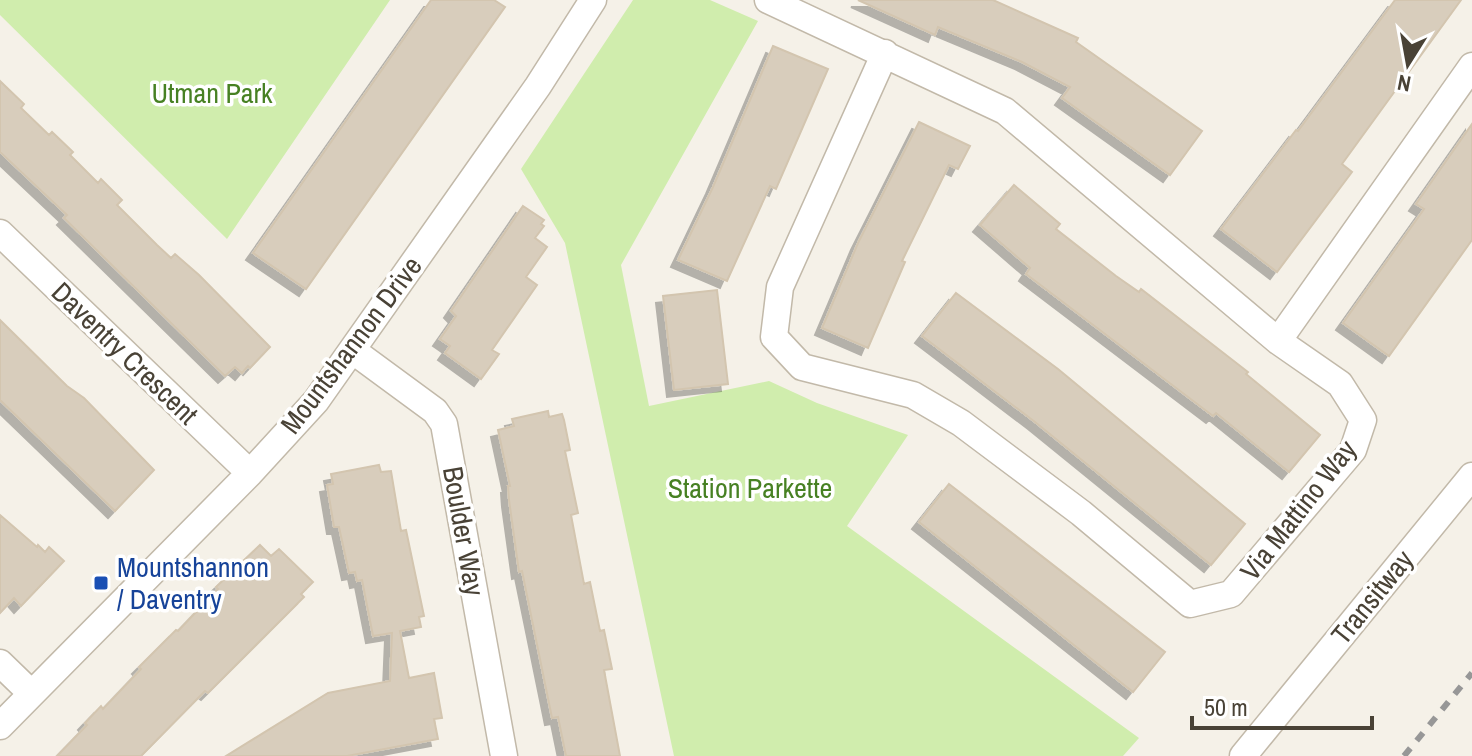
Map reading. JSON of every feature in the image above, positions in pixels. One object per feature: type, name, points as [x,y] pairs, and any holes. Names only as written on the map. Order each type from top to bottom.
[{"type":"street","name":"Mountshannon Drive","points":[[0,726],[250,473],[316,401],[538,86],[593,0]]},
{"type":"street","name":"Via Mattino Way","points":[[768,0],[885,53],[1005,111],[1278,341],[1340,384],[1363,420],[1353,450],[1231,594],[1190,604],[1081,513],[961,423],[913,395],[802,367],[774,337],[780,287],[885,53]]},
{"type":"street","points":[[1278,341],[1472,66]]},
{"type":"street","name":"Daventry Crescent","points":[[0,233],[250,473]]},
{"type":"street","name":"Boulder Way","points":[[352,350],[435,411],[444,424],[504,756]]},
{"type":"street","name":"Transitway","points":[[1243,756],[1472,476]]},
{"type":"street","points":[[0,663],[31,693]]},
{"type":"green space","name":"Utman Park","points":[[0,0],[390,0],[227,239],[0,15]]},
{"type":"green space","name":"Station Parkette","points":[[633,0],[710,0],[758,21],[621,265],[649,406],[769,381],[817,403],[908,435],[847,526],[1139,738],[1123,756],[674,756],[565,243],[521,169]]},
{"type":"building","points":[[431,0],[494,0],[505,7],[306,289],[253,253]]},
{"type":"building","points":[[858,0],[993,0],[1078,38],[1076,42],[1202,131],[1170,175],[1062,98],[1070,87],[1022,62],[938,27],[935,35]]},
{"type":"building","points":[[1395,0],[1461,0],[1342,164],[1352,172],[1277,272],[1221,229]]},
{"type":"building","points":[[773,46],[828,69],[776,189],[770,186],[727,281],[678,260]]},
{"type":"building","points":[[0,81],[24,104],[21,108],[49,135],[52,132],[73,152],[70,155],[98,183],[101,179],[122,200],[117,205],[157,245],[171,258],[175,254],[199,275],[270,347],[250,368],[248,366],[242,373],[235,367],[225,376],[64,218],[67,215],[0,152]]},
{"type":"building","points":[[919,122],[970,146],[958,169],[949,165],[902,261],[905,262],[868,348],[822,328],[858,243]]},
{"type":"building","points":[[1472,124],[1472,240],[1389,356],[1343,323],[1424,209],[1416,204]]},
{"type":"building","points":[[1014,185],[1060,224],[1056,229],[1116,276],[1139,292],[1141,289],[1248,372],[1246,374],[1320,435],[1289,472],[1216,413],[1213,416],[1026,274],[1030,268],[980,225]]},
{"type":"building","points":[[523,206],[544,220],[541,224],[544,226],[535,238],[547,247],[526,277],[537,285],[492,350],[499,354],[481,379],[445,353],[450,346],[440,339],[456,316],[451,311]]},
{"type":"building","points":[[717,290],[728,384],[674,390],[663,296]]},
{"type":"building","points":[[956,293],[1058,369],[1245,524],[1211,565],[1035,422],[922,336]]},
{"type":"building","points":[[0,320],[67,386],[84,398],[154,470],[115,511],[0,400]]},
{"type":"building","points":[[548,411],[549,417],[562,414],[564,420],[570,450],[565,451],[578,513],[571,515],[584,584],[590,582],[612,669],[604,670],[620,756],[566,756],[558,717],[552,718],[522,571],[519,572],[509,500],[510,486],[498,430],[514,426],[512,419]]},
{"type":"building","points":[[379,465],[381,472],[391,471],[401,531],[406,530],[424,616],[419,617],[421,627],[400,631],[409,678],[434,673],[442,718],[434,719],[438,739],[347,756],[226,756],[328,693],[390,681],[392,633],[373,636],[362,580],[357,581],[355,572],[349,573],[339,527],[334,527],[327,485],[333,484],[331,474]]},
{"type":"building","points":[[949,484],[1165,652],[1133,692],[919,522]]},
{"type":"building","points":[[0,515],[37,547],[45,552],[49,547],[64,561],[21,606],[14,598],[0,613]]},
{"type":"building","points":[[260,545],[271,556],[279,549],[313,582],[301,594],[304,597],[141,756],[57,756],[101,706],[103,709],[141,669],[139,667]]},
{"type":"railway","points":[[1404,756],[1472,673]]},
{"type":"place","name":"Mountshannon / Daventry","points":[[101,583]]}]
